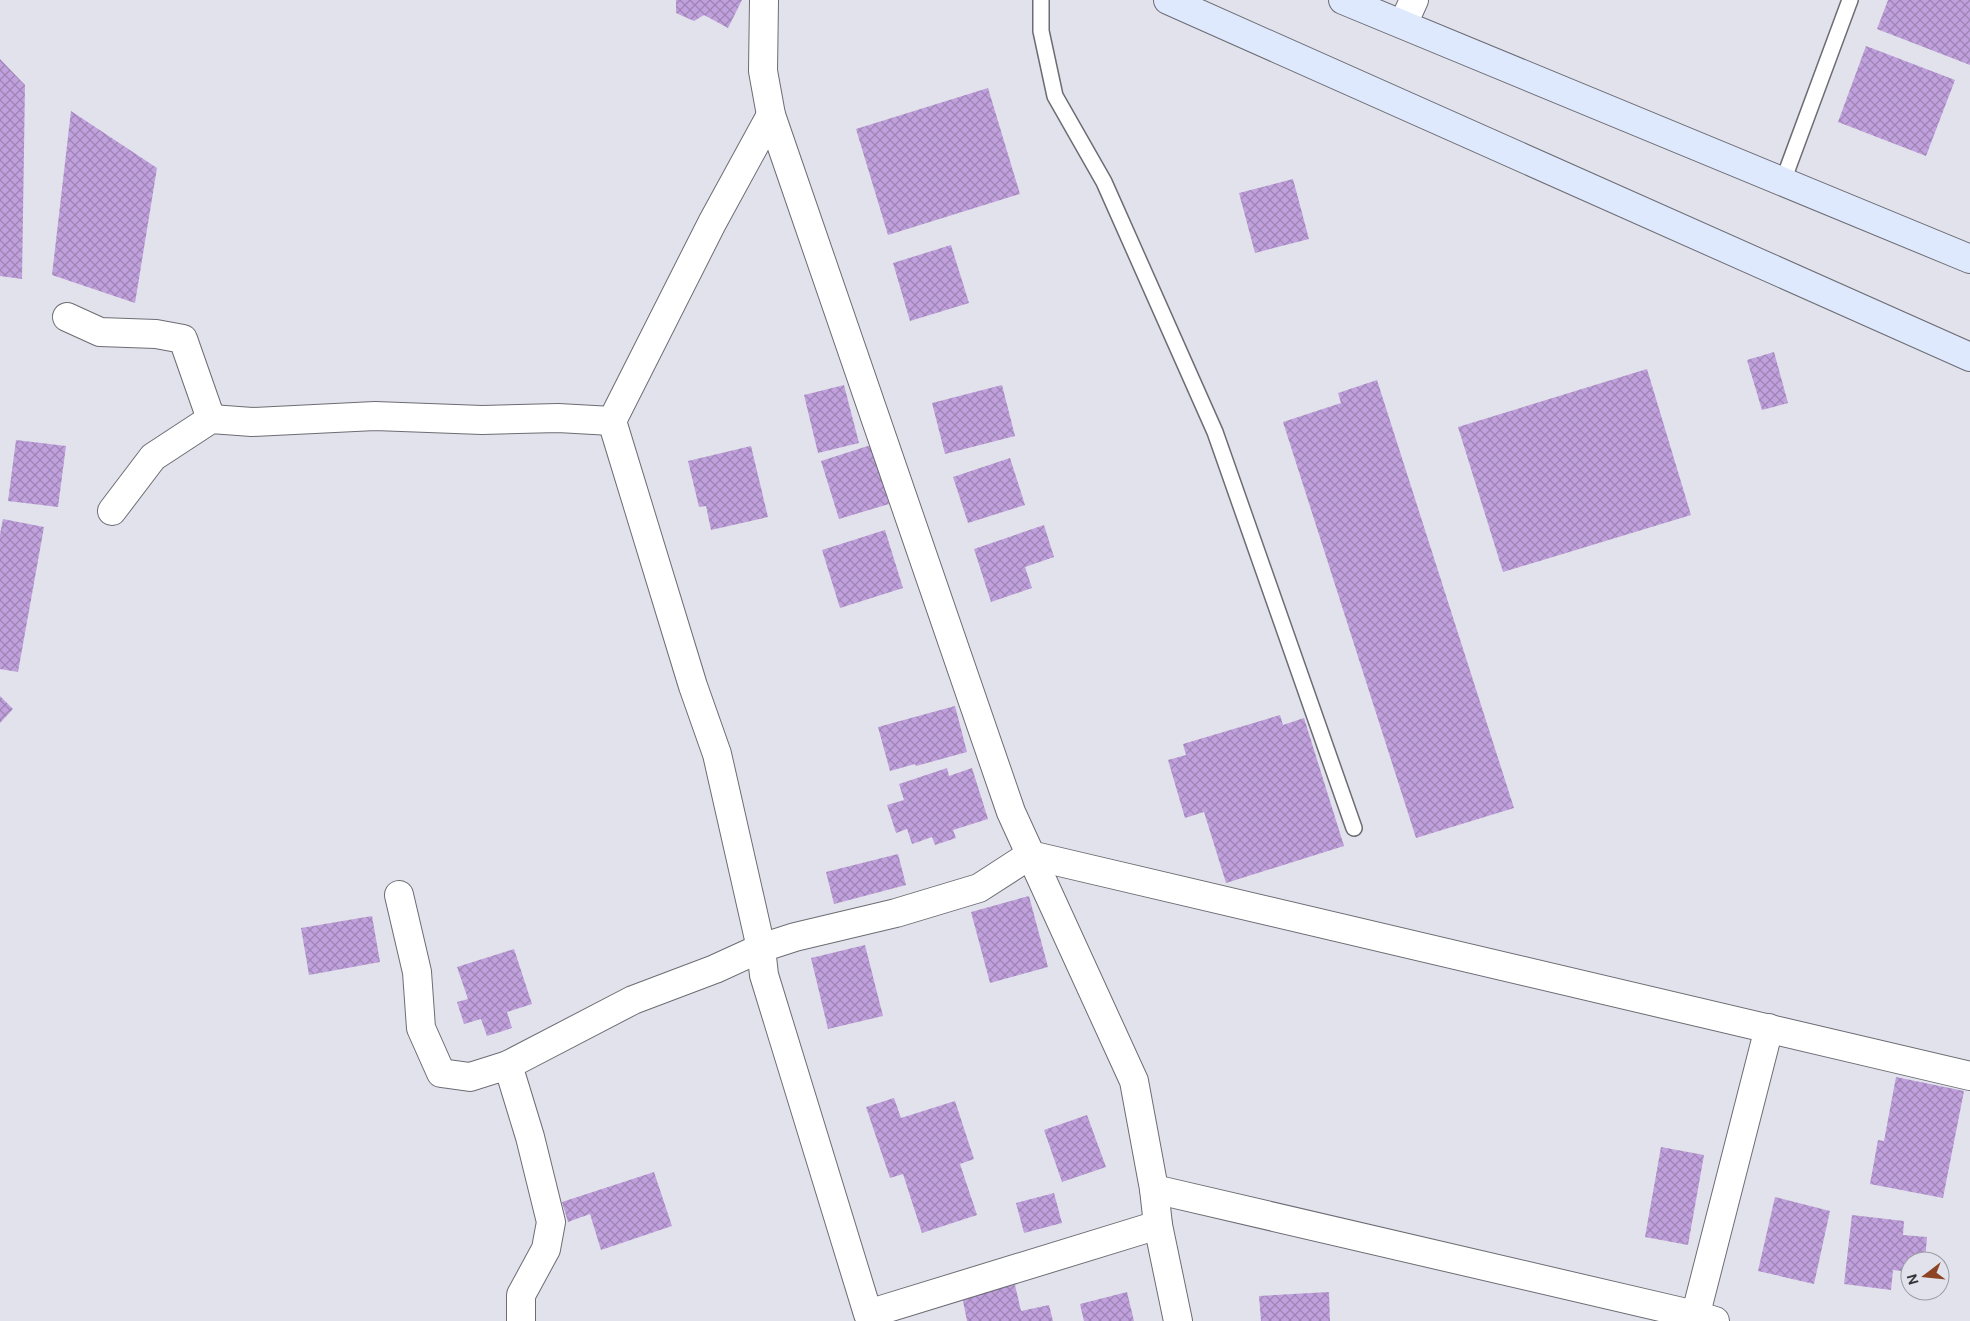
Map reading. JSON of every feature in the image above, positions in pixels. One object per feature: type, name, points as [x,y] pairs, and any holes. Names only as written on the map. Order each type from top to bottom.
[{"type":"main road","points":[[1168,0],[1970,357]]},
{"type":"main road","points":[[1343,0],[1408,12],[1783,181],[1970,259]]},
{"type":"street","points":[[764,0],[763,71],[771,115],[1011,812],[1134,1081],[1154,1189],[1158,1225],[1178,1321]]},
{"type":"street","points":[[771,115],[712,223],[612,422],[693,686],[717,754],[761,948],[764,975],[860,1318],[1158,1225]]},
{"type":"street","points":[[67,317],[100,332],[156,334],[183,339],[211,419]]},
{"type":"street","points":[[112,511],[153,457],[211,419],[252,422],[375,416],[482,420],[558,418],[612,422]]},
{"type":"street","points":[[399,895],[418,972],[421,1028],[441,1073],[470,1077],[508,1065],[633,1000],[715,969],[761,948],[795,937],[896,913],[979,888],[1030,855],[1970,1076]]},
{"type":"street","points":[[1154,1189],[1701,1319],[1769,1028]]},
{"type":"street","points":[[508,1065],[530,1137],[551,1222],[546,1249],[521,1295],[521,1321]]},
{"type":"lane","points":[[1041,0],[1041,31],[1055,96],[1104,182],[1215,432],[1354,828]]},
{"type":"lane","points":[[1783,181],[1850,0]]},
{"type":"building","points":[[676,0],[742,0],[728,28],[704,15],[694,21],[676,13]]},
{"type":"building","points":[[1888,0],[1970,0],[1970,65],[1877,29]]},
{"type":"building","points":[[1866,46],[1955,80],[1926,156],[1838,122]]},
{"type":"building","points":[[0,59],[25,85],[22,279],[0,276]]},
{"type":"building","points":[[988,88],[1020,194],[888,235],[856,129]]},
{"type":"building","points":[[71,111],[157,168],[135,303],[52,275]]},
{"type":"building","points":[[1293,179],[1309,239],[1255,253],[1239,193]]},
{"type":"building","points":[[951,245],[969,303],[910,321],[893,263]]},
{"type":"building","points":[[1774,352],[1788,403],[1762,410],[1747,360]]},
{"type":"building","points":[[1647,369],[1691,515],[1503,572],[1458,427]]},
{"type":"building","points":[[1377,380],[1514,808],[1416,838],[1283,422],[1341,403],[1338,393]]},
{"type":"building","points":[[844,385],[859,443],[818,453],[804,395]]},
{"type":"building","points":[[1002,385],[1015,436],[945,454],[932,403]]},
{"type":"building","points":[[16,440],[66,446],[58,507],[8,501]]},
{"type":"building","points":[[871,445],[889,504],[839,519],[821,461]]},
{"type":"building","points":[[751,446],[768,517],[711,530],[706,506],[699,507],[688,461]]},
{"type":"building","points":[[1010,458],[1025,505],[968,523],[953,477]]},
{"type":"building","points":[[3,519],[44,527],[18,672],[0,669],[0,534]]},
{"type":"building","points":[[1044,525],[1054,557],[1025,567],[1032,588],[991,602],[974,549]]},
{"type":"building","points":[[885,530],[903,588],[840,608],[822,550]]},
{"type":"building","points":[[0,696],[13,709],[0,723]]},
{"type":"building","points":[[955,706],[967,752],[890,771],[878,727]]},
{"type":"building","points":[[1280,715],[1283,725],[1304,718],[1344,846],[1226,883],[1204,812],[1185,818],[1168,760],[1186,755],[1183,744]]},
{"type":"building","points":[[947,768],[949,776],[972,768],[988,819],[953,830],[956,838],[935,845],[932,837],[912,844],[907,829],[896,833],[887,805],[904,800],[899,784]]},
{"type":"building","points":[[898,854],[906,885],[834,904],[826,872]]},
{"type":"building","points":[[1029,896],[1048,967],[990,983],[971,912]]},
{"type":"building","points":[[372,916],[380,962],[309,975],[301,928]]},
{"type":"building","points":[[865,945],[883,1016],[828,1029],[811,958]]},
{"type":"building","points":[[514,949],[532,1004],[507,1012],[512,1028],[487,1036],[481,1019],[464,1024],[457,1002],[468,999],[457,967]]},
{"type":"building","points":[[1896,1077],[1964,1091],[1943,1198],[1870,1184],[1878,1140],[1884,1141]]},
{"type":"building","points":[[894,1098],[901,1118],[955,1101],[974,1159],[960,1164],[977,1215],[922,1233],[903,1174],[890,1178],[866,1107]]},
{"type":"building","points":[[1087,1115],[1106,1167],[1062,1182],[1044,1130]]},
{"type":"building","points":[[1661,1147],[1704,1155],[1688,1245],[1645,1237]]},
{"type":"building","points":[[654,1172],[672,1226],[601,1250],[590,1214],[568,1222],[562,1202]]},
{"type":"building","points":[[1054,1193],[1062,1223],[1024,1233],[1016,1203]]},
{"type":"building","points":[[1775,1197],[1830,1211],[1814,1284],[1758,1271]]},
{"type":"building","points":[[1852,1215],[1904,1221],[1903,1235],[1927,1237],[1926,1251],[1900,1251],[1900,1271],[1893,1270],[1891,1290],[1844,1284]]},
{"type":"building","points":[[1015,1285],[1021,1311],[1049,1305],[1053,1321],[967,1321],[962,1296]]},
{"type":"building","points":[[1127,1292],[1134,1321],[1084,1321],[1080,1304]]},
{"type":"building","points":[[1329,1292],[1330,1321],[1261,1321],[1259,1296]]}]
